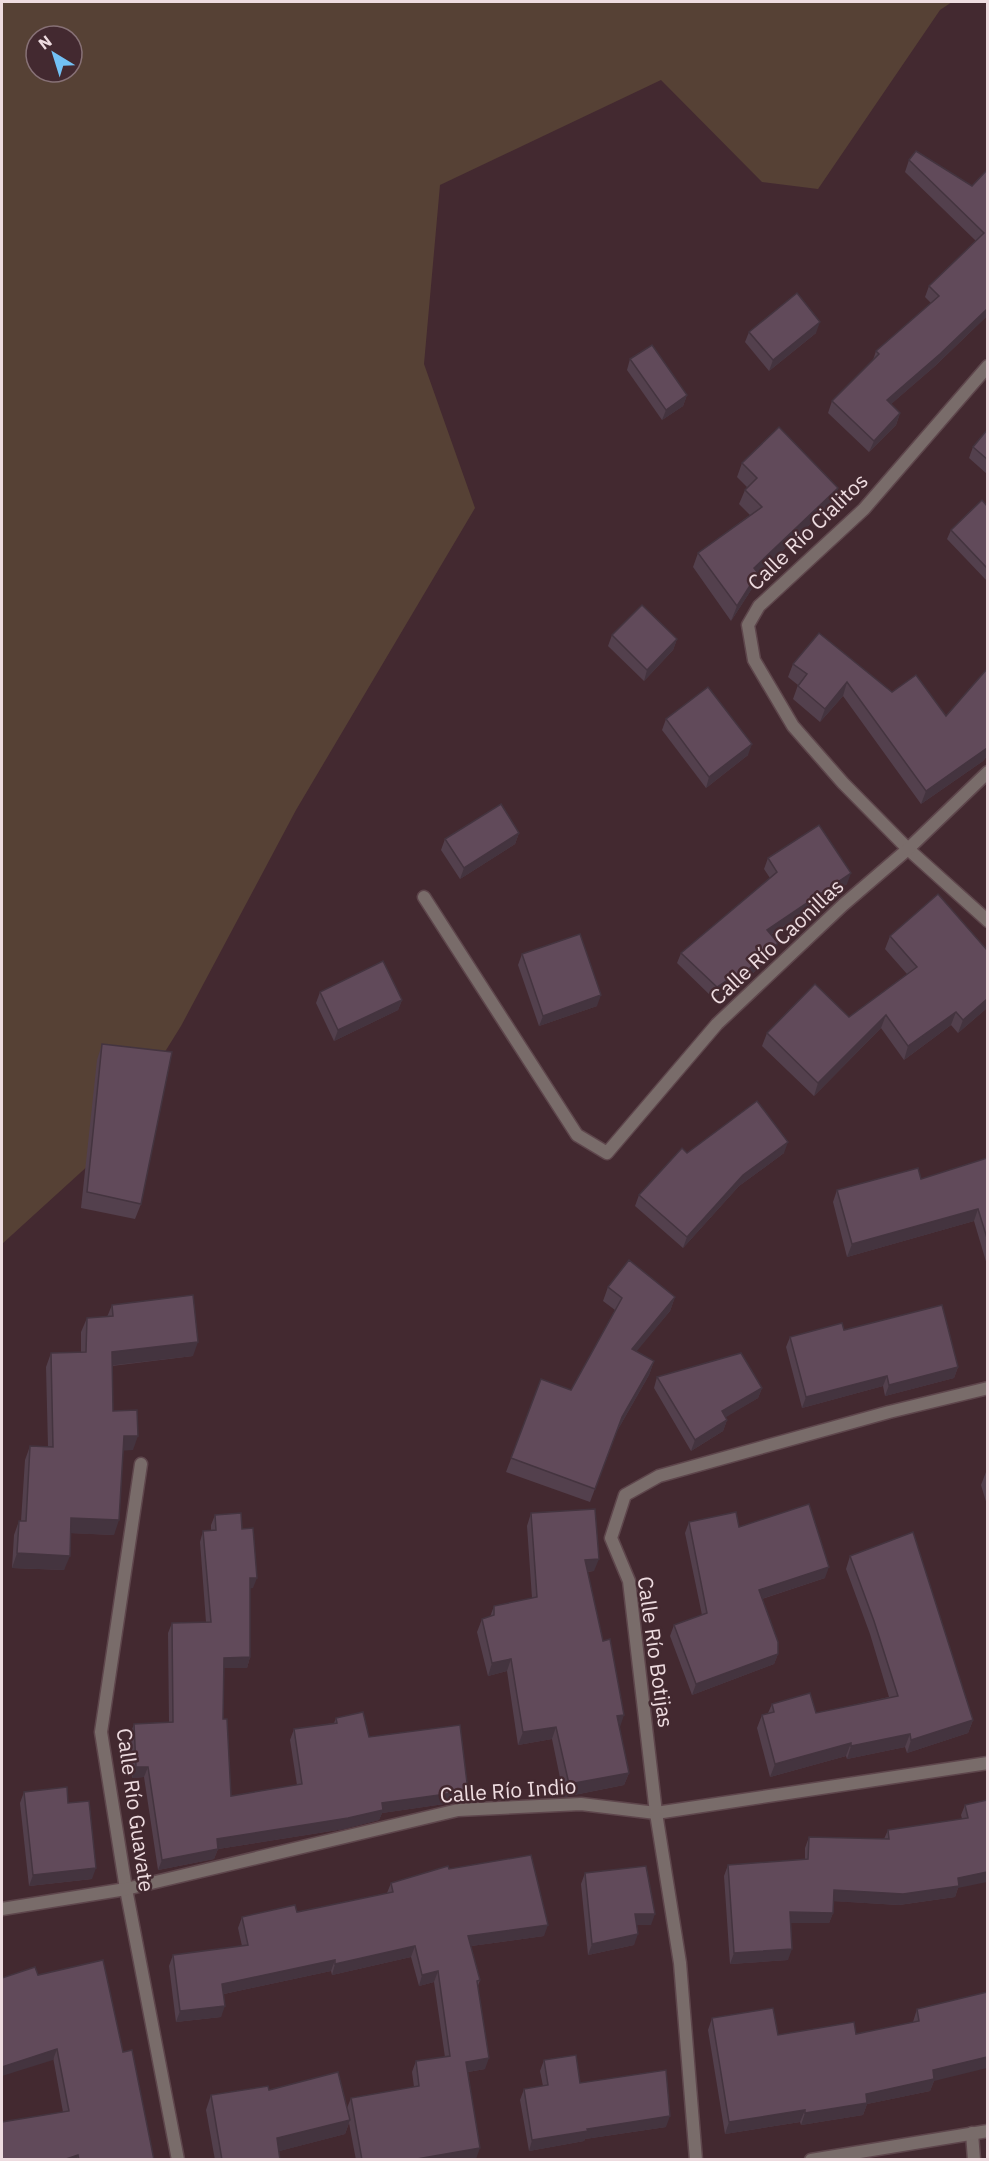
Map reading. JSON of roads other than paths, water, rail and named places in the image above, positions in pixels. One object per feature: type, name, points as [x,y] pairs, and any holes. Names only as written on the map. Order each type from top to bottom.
[{"type":"street","name":"Calle Río Cialitos","points":[[987,366],[864,509],[759,606],[748,625],[754,660],[792,726],[843,783],[909,849],[987,921]]},
{"type":"street","name":"Calle Río Caonillas","points":[[424,897],[577,1135],[607,1153],[717,1024],[843,905],[909,849],[987,772]]},
{"type":"street","name":"Calle Río Botijas","points":[[696,2160],[680,1963],[656,1813],[629,1581],[611,1538],[625,1495],[659,1476],[889,1412],[987,1388]]},
{"type":"street","name":"Calle Río Guavate","points":[[141,1464],[101,1732],[126,1889],[178,2160]]},
{"type":"street","name":"Calle Río Indio","points":[[2,1910],[126,1889],[458,1810],[581,1804],[656,1813],[987,1763]]},
{"type":"street","points":[[811,2160],[987,2131]]},
{"type":"street","points":[[972,2133],[974,2160]]}]
